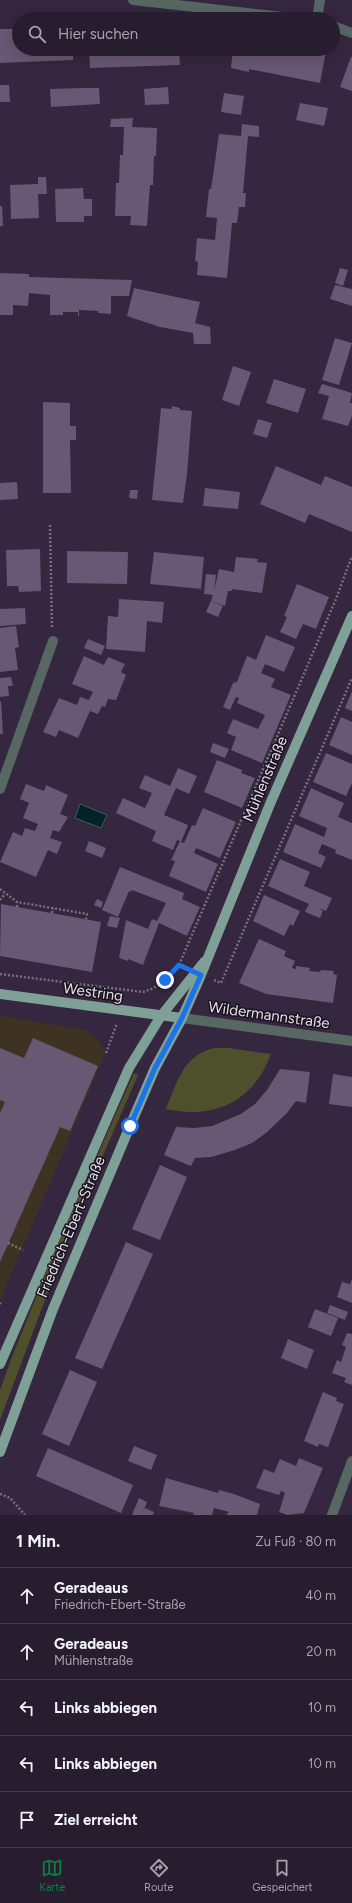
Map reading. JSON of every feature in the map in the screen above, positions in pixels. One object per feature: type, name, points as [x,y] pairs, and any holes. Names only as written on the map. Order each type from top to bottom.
[{"type":"main road","name":"Mühlenstraße","points":[[161,1016],[198,974],[209,956],[270,804],[352,616]]},
{"type":"main road","name":"Mühlenstraße","points":[[182,1018],[198,974]]},
{"type":"main road","name":"Westring","points":[[0,994],[182,1018]]},
{"type":"main road","name":"Friedrich-Ebert-Straße","points":[[0,1364],[129,1068],[161,1016]]},
{"type":"main road","name":"Friedrich-Ebert-Straße","points":[[0,1452],[53,1309],[96,1206],[155,1068],[182,1018]]},
{"type":"street","points":[[133,0],[239,12]]},
{"type":"street","points":[[319,12],[320,0]]},
{"type":"street","points":[[340,28],[352,32]]},
{"type":"street","points":[[0,789],[53,641]]},
{"type":"street","name":"Wildermannstraße","points":[[182,1018],[352,1041]]},
{"type":"street","points":[[332,1515],[352,1461]]},
{"type":"path","points":[[50,525],[53,641]]},
{"type":"path","points":[[0,974],[143,992],[154,989],[176,970],[336,599],[352,556]]},
{"type":"path","points":[[179,965],[221,983],[352,678]]},
{"type":"path","points":[[0,889],[17,902],[87,914],[86,919]]},
{"type":"path","points":[[0,900],[5,894]]},
{"type":"path","points":[[17,902],[17,907]]},
{"type":"path","points":[[52,913],[53,908]]},
{"type":"path","points":[[8,1243],[23,1250]]},
{"type":"path","points":[[0,1494],[10,1498],[25,1515]]},
{"type":"shaded area","points":[[80,804],[107,815],[101,828],[75,818]]},
{"type":"shaded area","points":[[0,1016],[87,1031],[102,1044],[105,1054],[0,1300]]},
{"type":"green space","points":[[214,1048],[228,1048],[271,1054],[264,1070],[254,1084],[243,1095],[230,1103],[216,1109],[200,1112],[184,1112],[166,1109],[178,1080],[188,1064],[203,1052]]},
{"type":"green space","points":[[134,1073],[138,1075],[75,1220],[0,1420],[0,1390],[12,1357],[51,1260]]},
{"type":"building","points":[[0,29],[12,29],[12,56],[73,56],[73,60],[0,63]]},
{"type":"building","points":[[89,56],[179,56],[180,65],[90,68]]},
{"type":"building","points":[[232,56],[325,56],[320,83],[249,69],[249,72],[231,68]]},
{"type":"building","points":[[352,57],[352,91],[340,87]]},
{"type":"building","points":[[0,85],[9,85],[10,102],[0,102]]},
{"type":"building","points":[[168,87],[169,104],[145,105],[144,89]]},
{"type":"building","points":[[99,88],[100,104],[51,107],[50,89]]},
{"type":"building","points":[[224,93],[244,96],[241,115],[221,112]]},
{"type":"building","points":[[300,103],[328,108],[324,126],[296,120]]},
{"type":"building","points":[[133,118],[132,127],[157,128],[156,156],[154,156],[153,185],[150,185],[147,226],[130,225],[131,216],[115,216],[116,183],[119,183],[120,155],[123,155],[124,127],[110,127],[111,119]]},
{"type":"building","points":[[242,124],[259,126],[259,137],[248,136],[243,193],[246,193],[245,207],[239,207],[237,223],[232,223],[227,278],[197,275],[198,262],[195,261],[197,238],[215,240],[217,218],[206,217],[209,189],[211,189],[219,134],[241,136]]},
{"type":"building","points":[[38,177],[46,177],[47,194],[38,194],[39,218],[11,219],[10,185],[38,184]]},
{"type":"building","points":[[83,188],[84,199],[92,199],[92,216],[84,216],[84,222],[56,222],[55,189]]},
{"type":"building","points":[[0,206],[2,206],[3,226],[0,226]]},
{"type":"building","points":[[340,268],[348,270],[343,286],[335,283]]},
{"type":"building","points":[[0,273],[29,274],[29,277],[132,280],[129,296],[111,296],[111,314],[98,313],[98,311],[79,310],[79,316],[78,312],[63,312],[63,315],[50,315],[50,295],[29,293],[28,306],[13,305],[13,315],[0,315]]},
{"type":"building","points":[[335,285],[352,289],[352,306],[330,299]]},
{"type":"building","points":[[134,288],[200,302],[195,323],[210,327],[211,344],[194,344],[193,333],[160,327],[127,316]]},
{"type":"building","points":[[335,338],[352,343],[339,385],[322,380]]},
{"type":"building","points":[[233,366],[251,372],[239,406],[222,400]]},
{"type":"building","points":[[274,379],[306,389],[298,413],[266,403]]},
{"type":"building","points":[[322,384],[352,393],[350,403],[352,403],[352,416],[348,426],[322,419],[329,396],[318,393]]},
{"type":"building","points":[[43,402],[70,403],[70,426],[76,426],[76,440],[70,440],[71,493],[43,493]]},
{"type":"building","points":[[172,406],[180,408],[180,410],[192,411],[183,503],[152,500],[161,408],[172,409]]},
{"type":"building","points":[[258,419],[272,423],[267,438],[253,434]]},
{"type":"building","points":[[276,466],[321,485],[325,476],[352,487],[352,532],[309,514],[305,523],[260,504]]},
{"type":"building","points":[[17,482],[18,499],[0,500],[0,483]]},
{"type":"building","points":[[205,488],[240,492],[238,509],[203,506]]},
{"type":"building","points":[[130,490],[138,490],[137,499],[129,498]]},
{"type":"building","points":[[40,549],[41,591],[19,592],[18,586],[7,586],[6,550]]},
{"type":"building","points":[[67,551],[128,552],[127,584],[67,583]]},
{"type":"building","points":[[154,552],[204,557],[201,589],[150,584]]},
{"type":"building","points":[[236,557],[258,559],[257,562],[267,563],[262,593],[232,589],[232,591],[228,591],[225,606],[211,601],[213,595],[204,594],[206,574],[216,575],[214,591],[219,569],[234,572]]},
{"type":"building","points":[[297,584],[329,597],[316,629],[303,624],[296,639],[280,632],[287,617],[284,616]]},
{"type":"building","points":[[119,599],[164,602],[162,623],[147,621],[145,652],[106,649],[108,616],[118,617]]},
{"type":"building","points":[[211,601],[223,606],[218,617],[206,612]]},
{"type":"building","points":[[25,608],[26,624],[0,626],[0,609]]},
{"type":"building","points":[[16,626],[19,647],[15,648],[18,670],[0,672],[0,628]]},
{"type":"building","points":[[266,635],[295,647],[284,672],[265,664],[261,673],[275,679],[271,687],[291,695],[262,763],[231,750],[236,737],[227,733],[233,719],[258,729],[265,715],[237,703],[239,698],[236,697],[230,710],[223,707],[233,683],[237,682],[247,656],[256,660]]},
{"type":"building","points":[[88,639],[105,646],[101,655],[84,648]]},
{"type":"building","points":[[84,656],[104,665],[108,657],[125,664],[121,672],[126,675],[116,700],[108,699],[105,707],[102,706],[98,714],[90,711],[78,738],[59,730],[56,737],[43,732],[59,698],[77,705],[80,697],[89,700],[93,692],[72,684]]},
{"type":"building","points":[[11,677],[13,686],[8,686],[9,696],[0,697],[0,678]]},
{"type":"building","points":[[352,691],[352,711],[345,708]]},
{"type":"building","points":[[1,701],[3,734],[0,734]]},
{"type":"building","points":[[341,717],[352,722],[352,755],[329,745]]},
{"type":"building","points":[[213,743],[229,749],[225,758],[210,752]]},
{"type":"building","points":[[326,753],[352,764],[352,783],[346,796],[313,782]]},
{"type":"building","points":[[217,760],[242,770],[241,773],[255,778],[242,808],[204,792]]},
{"type":"building","points":[[178,768],[197,776],[189,794],[176,788],[164,815],[188,825],[181,842],[184,843],[192,825],[195,826],[203,808],[236,822],[220,858],[196,848],[194,853],[218,864],[206,892],[169,876],[175,861],[171,860],[180,841],[177,840],[173,850],[152,841],[156,831],[116,813],[123,798],[145,808],[152,793],[139,788],[145,775],[170,786]]},
{"type":"building","points":[[26,784],[44,791],[46,785],[68,795],[60,814],[68,817],[59,832],[53,830],[50,838],[62,842],[57,854],[48,850],[36,877],[0,862],[13,832],[22,836],[25,828],[35,831],[38,824],[23,818],[29,803],[20,799]]},
{"type":"building","points":[[311,788],[344,803],[338,817],[352,823],[352,860],[335,853],[336,850],[322,844],[318,853],[326,857],[321,868],[283,852],[295,824],[324,837],[327,828],[299,816]]},
{"type":"building","points":[[89,841],[106,848],[102,858],[85,851]]},
{"type":"building","points":[[280,859],[310,872],[304,886],[332,898],[326,911],[319,908],[323,911],[320,918],[305,912],[309,904],[268,886]]},
{"type":"building","points":[[120,867],[184,893],[182,899],[200,907],[187,936],[159,923],[143,965],[128,959],[128,961],[119,958],[126,920],[148,929],[152,919],[157,921],[166,903],[132,890],[131,892],[129,891],[118,917],[102,910]]},
{"type":"building","points":[[264,895],[300,911],[293,926],[290,924],[284,936],[253,921]]},
{"type":"building","points":[[97,899],[103,902],[101,908],[94,905]]},
{"type":"building","points":[[1,904],[101,922],[92,972],[0,956]]},
{"type":"building","points":[[110,916],[120,918],[117,928],[107,926]]},
{"type":"building","points":[[259,939],[286,951],[284,956],[295,961],[292,968],[296,969],[296,966],[310,968],[309,971],[334,971],[333,974],[337,975],[333,1003],[266,994],[239,983]]},
{"type":"building","points":[[33,1038],[98,1066],[70,1131],[60,1127],[0,1262],[0,1113],[5,1102],[0,1100],[0,1048],[24,1058]]},
{"type":"building","points":[[280,1069],[310,1072],[306,1103],[296,1101],[287,1113],[266,1133],[252,1143],[235,1150],[211,1157],[195,1158],[191,1166],[164,1155],[176,1127],[194,1128],[212,1126],[241,1114],[255,1104],[267,1090]]},
{"type":"building","points":[[333,1074],[352,1077],[352,1107],[329,1104]]},
{"type":"building","points":[[160,1165],[187,1177],[160,1240],[132,1229]]},
{"type":"building","points":[[126,1242],[153,1254],[102,1369],[75,1358]]},
{"type":"building","points":[[352,1279],[352,1303],[337,1297],[342,1282],[350,1284]]},
{"type":"building","points":[[330,1305],[348,1312],[345,1320],[327,1313]]},
{"type":"building","points":[[315,1309],[338,1318],[331,1336],[308,1327]]},
{"type":"building","points":[[347,1333],[352,1334],[352,1385],[344,1382],[346,1378],[332,1373],[337,1360],[341,1362],[346,1347],[342,1345]]},
{"type":"building","points":[[288,1339],[314,1350],[307,1369],[281,1358]]},
{"type":"building","points":[[70,1370],[97,1382],[69,1446],[42,1434]]},
{"type":"building","points":[[323,1392],[337,1398],[336,1401],[344,1404],[328,1447],[319,1444],[318,1447],[304,1441]]},
{"type":"building","points":[[134,1446],[157,1455],[151,1470],[128,1461]]},
{"type":"building","points":[[48,1448],[133,1485],[121,1513],[36,1476]]},
{"type":"building","points":[[299,1458],[323,1468],[304,1513],[287,1515],[279,1512],[285,1493],[281,1491],[279,1495],[256,1488],[264,1469],[274,1473],[280,1459],[296,1466]]},
{"type":"building","points":[[166,1478],[218,1493],[219,1490],[234,1494],[260,1504],[257,1515],[226,1515],[229,1512],[214,1508],[212,1515],[193,1515],[194,1513],[159,1506]]},
{"type":"building","points":[[139,1498],[147,1502],[142,1515],[132,1515]]},
{"type":"building","points":[[145,1508],[154,1512],[153,1515],[142,1515]]},
{"type":"route","points":[[130,1126],[155,1068],[182,1018],[201,975],[179,965],[176,970],[165,980]]}]
